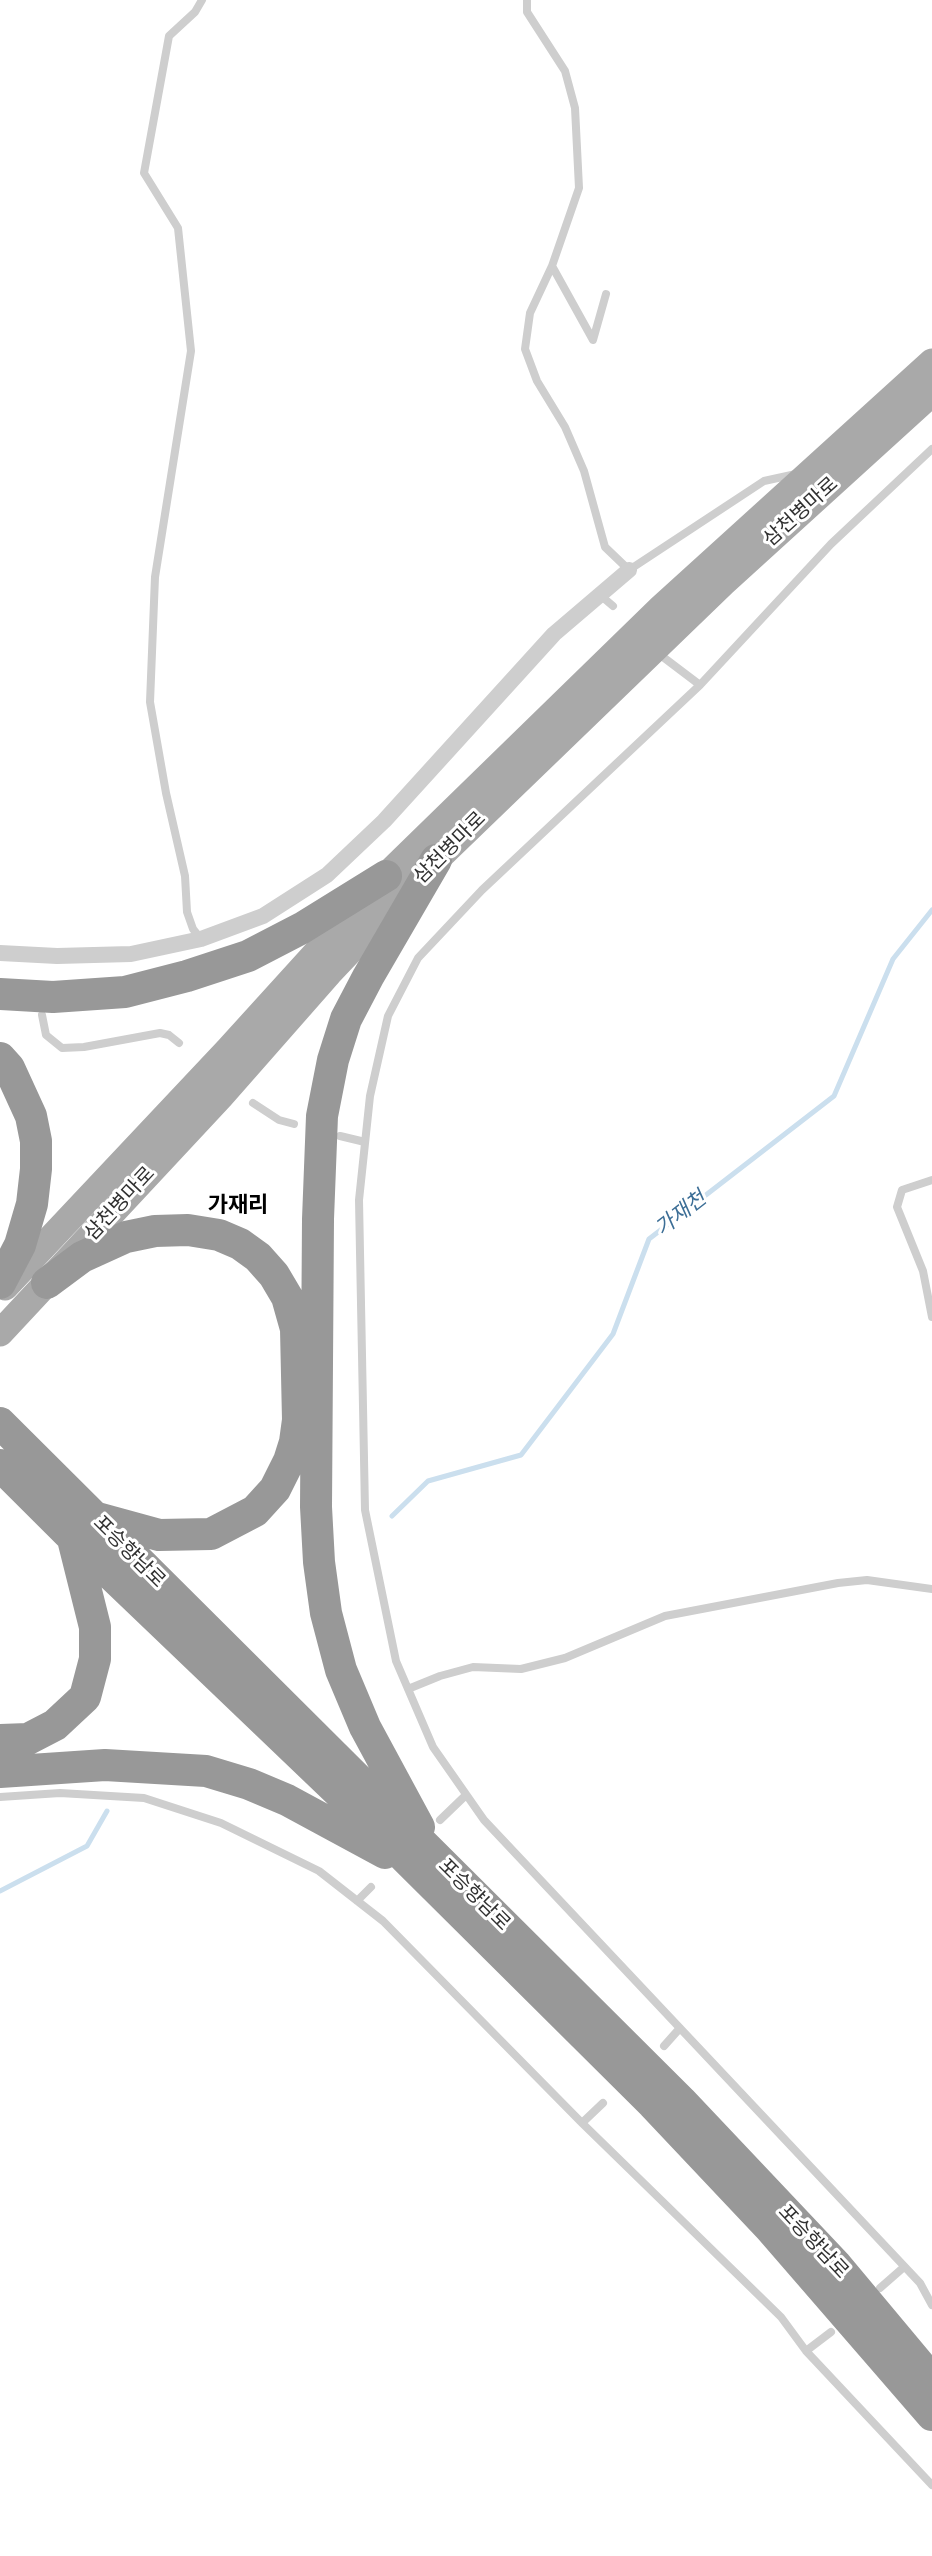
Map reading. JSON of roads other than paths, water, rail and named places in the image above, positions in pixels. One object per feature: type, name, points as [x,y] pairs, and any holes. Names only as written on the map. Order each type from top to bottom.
[{"type":"highway","points":[[424,1862],[341,1670],[326,1613],[319,1562],[316,1508],[318,1219],[322,1116],[333,1060],[346,1019],[436,860]]},
{"type":"highway","points":[[0,994],[53,997],[125,992],[187,976],[248,956],[302,928],[386,876]]},
{"type":"highway","points":[[0,1058],[9,1068],[31,1116],[36,1150],[32,1204],[20,1245],[0,1283]]},
{"type":"highway","points":[[0,1740],[28,1739],[55,1725],[85,1697],[95,1659],[95,1627],[83,1528],[159,1535],[211,1534],[255,1511],[275,1489],[289,1461],[298,1420],[296,1329],[287,1297],[274,1275],[258,1257],[240,1244],[219,1235],[155,1231],[126,1237],[82,1257],[46,1283]]},
{"type":"highway","name":"포승향남로","points":[[0,1423],[83,1528],[351,1804],[424,1862],[681,2101],[828,2257],[932,2380]]},
{"type":"highway","name":"포승향남로","points":[[0,1465],[83,1528]]},
{"type":"highway","points":[[0,1772],[105,1765],[206,1771],[249,1784],[424,1862]]},
{"type":"highway","name":"포승향남로","points":[[424,1862],[747,2203],[932,2415]]},
{"type":"main road","name":"삼천병마로","points":[[0,1292],[228,1050],[386,876],[653,615],[932,362]]},
{"type":"main road","name":"삼천병마로","points":[[0,1333],[220,1097],[329,973],[436,860],[723,583],[932,393]]},
{"type":"street","points":[[0,953],[29,959],[131,954],[201,939],[263,916],[327,875],[384,821],[554,634],[629,570]]},
{"type":"lane","points":[[201,939],[193,929],[187,912],[184,876],[150,702],[155,578],[191,351],[178,228],[144,173],[169,36],[195,12],[202,0]]},
{"type":"lane","points":[[527,0],[527,12],[565,72],[575,108],[579,188],[552,266],[530,313],[525,349],[537,381],[565,427],[584,471],[605,547],[629,570],[764,481],[814,470]]},
{"type":"lane","points":[[552,266],[593,340],[606,294]]},
{"type":"lane","points":[[932,449],[831,544],[700,685],[482,890],[418,958],[388,1016],[370,1096],[359,1200],[365,1510],[396,1661],[433,1748],[484,1820],[920,2283],[932,2305]]},
{"type":"lane","points":[[600,595],[613,606]]},
{"type":"lane","points":[[663,657],[700,685]]},
{"type":"lane","points":[[42,1015],[46,1035],[62,1048],[84,1047],[160,1033],[169,1035],[179,1043]]},
{"type":"lane","points":[[253,1103],[279,1120],[294,1124]]},
{"type":"lane","points":[[340,1136],[365,1142]]},
{"type":"lane","points":[[932,1180],[902,1190],[897,1207],[923,1271],[932,1317]]},
{"type":"lane","points":[[408,1689],[440,1676],[473,1667],[521,1669],[565,1658],[665,1616],[857,1581],[904,1584],[932,1589]]},
{"type":"lane","points":[[0,1797],[60,1793],[144,1798],[221,1823],[319,1871],[383,1922],[582,2123],[781,2317],[806,2350],[932,2485]]},
{"type":"lane","points":[[440,1820],[466,1795]]},
{"type":"lane","points":[[357,1901],[371,1887]]},
{"type":"lane","points":[[664,2046],[680,2028]]},
{"type":"lane","points":[[582,2123],[603,2103]]},
{"type":"lane","points":[[880,2288],[904,2267]]},
{"type":"lane","points":[[806,2350],[831,2332]]},
{"type":"waterway","name":"가재천","points":[[392,1516],[428,1481],[521,1455],[613,1334],[649,1239],[834,1096],[893,959],[932,910]]},
{"type":"waterway","name":"가재천","points":[[0,1891],[87,1846],[107,1811]]},
{"type":"district","name":"가재리","points":[[238,1206]]}]
